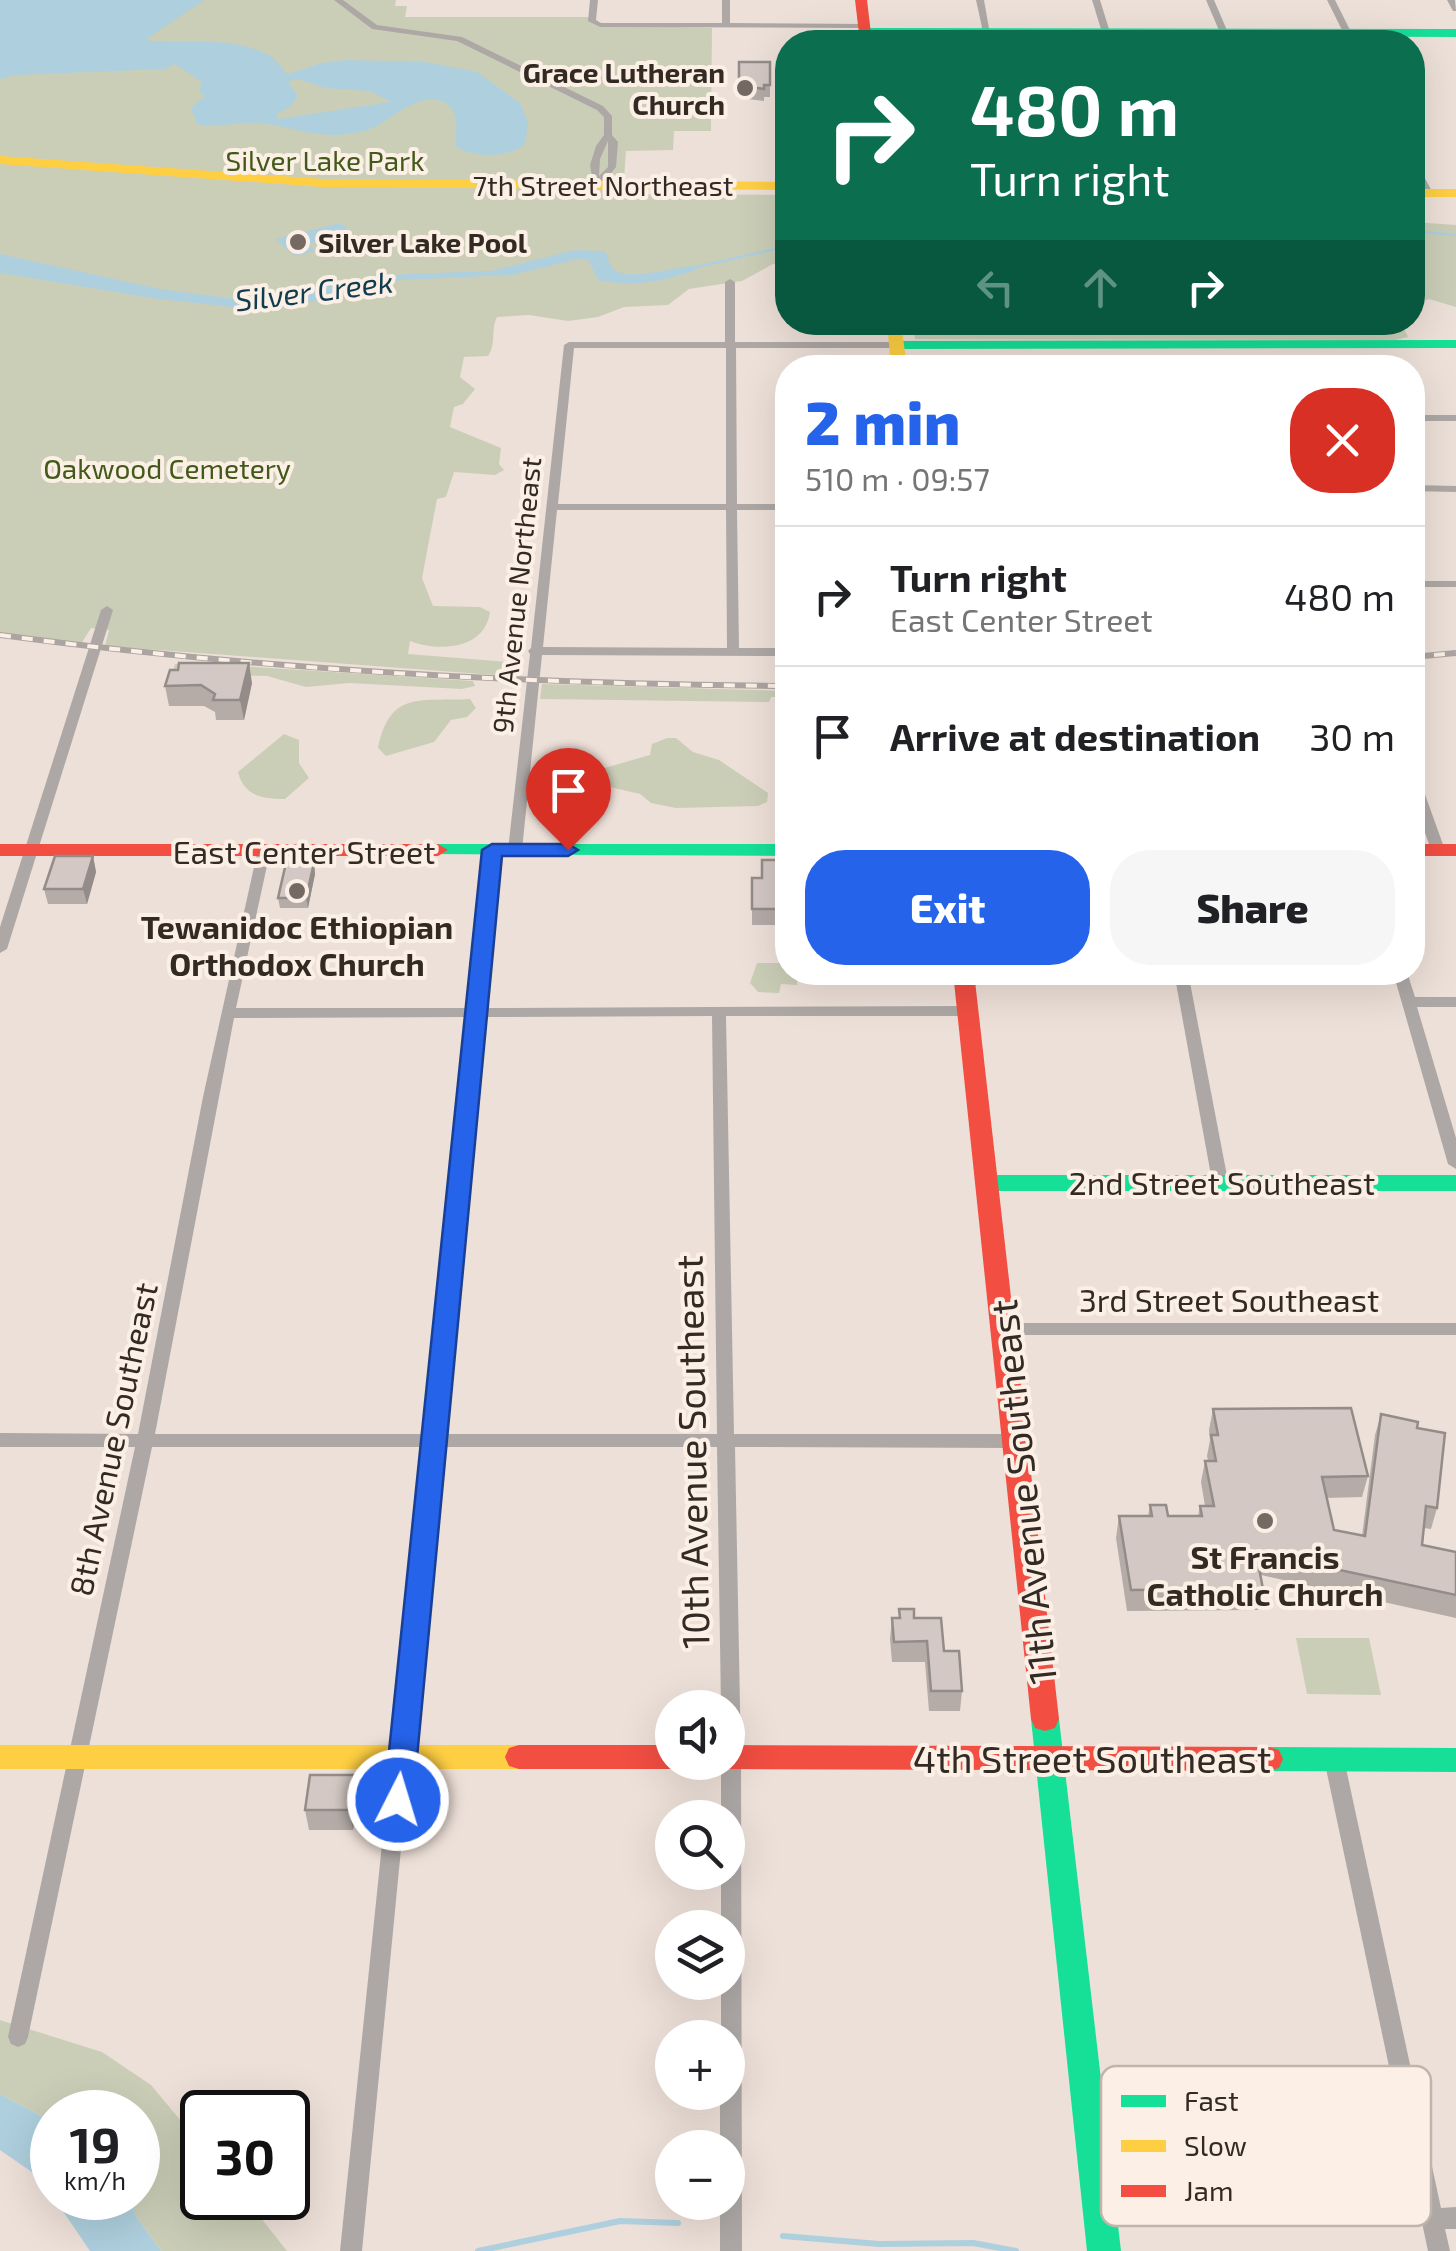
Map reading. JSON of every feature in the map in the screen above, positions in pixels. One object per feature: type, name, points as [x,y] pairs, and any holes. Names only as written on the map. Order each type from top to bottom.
[{"type":"street","points":[[338,0],[375,27],[459,39],[589,101],[608,116],[608,136],[597,150],[594,176],[598,185],[612,167],[614,142],[608,136]]},
{"type":"street","points":[[594,0],[595,24],[805,30]]},
{"type":"street","points":[[726,0],[726,26]]},
{"type":"street","points":[[860,0],[865,30]]},
{"type":"street","points":[[980,0],[987,30]]},
{"type":"street","points":[[1096,0],[1105,30]]},
{"type":"street","points":[[1210,0],[1223,30]]},
{"type":"street","points":[[1331,0],[1346,30]]},
{"type":"street","points":[[1451,0],[1456,9]]},
{"type":"street","points":[[1425,35],[1456,34]]},
{"type":"street","name":"7th Street Northeast","points":[[0,160],[323,183],[775,186]]},
{"type":"street","points":[[1425,193],[1456,193]]},
{"type":"street","points":[[730,282],[732,652]]},
{"type":"street","name":"9th Avenue Northeast","points":[[352,2251],[436,1439],[475,1012],[534,650],[569,345],[731,345]]},
{"type":"street","points":[[731,345],[1455,346]]},
{"type":"street","points":[[1425,418],[1456,418]]},
{"type":"street","points":[[1425,488],[1456,488]]},
{"type":"street","points":[[551,507],[775,507]]},
{"type":"street","points":[[1425,584],[1456,584]]},
{"type":"street","points":[[0,949],[107,610]]},
{"type":"street","points":[[534,650],[775,652]]},
{"type":"street","points":[[1425,803],[1447,850]]},
{"type":"street","name":"East Center Street","points":[[0,850],[775,850]]},
{"type":"street","name":"8th Avenue Southeast","points":[[18,2037],[145,1440],[263,852]]},
{"type":"street","name":"11th Avenue Southeast","points":[[965,985],[1101,2222]]},
{"type":"street","points":[[1182,985],[1220,1181]]},
{"type":"street","points":[[1404,985],[1456,1164]]},
{"type":"street","points":[[1410,1002],[1456,1002]]},
{"type":"street","name":"10th Avenue Southeast","points":[[719,1011],[728,1690]]},
{"type":"street","points":[[228,1013],[968,1011]]},
{"type":"street","name":"2nd Street Southeast","points":[[987,1183],[1456,1182]]},
{"type":"street","name":"3rd Street Southeast","points":[[1003,1329],[1456,1329]]},
{"type":"street","points":[[0,1440],[1016,1441]]},
{"type":"street","points":[[0,1757],[655,1757]]},
{"type":"street","name":"4th Street Southeast","points":[[745,1757],[1456,1760]]},
{"type":"street","points":[[1334,1759],[1399,2066]]},
{"type":"street","name":"10th Avenue Southeast","points":[[729,1780],[731,2251]]},
{"type":"street","points":[[1431,2214],[1438,2251]]},
{"type":"street","points":[[1432,2219],[1456,2218]]},
{"type":"street","name":"11th Avenue Southeast","points":[[1101,2226],[1104,2251]]},
{"type":"green space","points":[[0,0],[396,0],[395,6],[407,6],[405,17],[592,17],[600,25],[712,28],[711,131],[674,131],[673,150],[626,151],[623,194],[775,195],[775,264],[742,281],[689,289],[668,305],[624,307],[598,317],[568,321],[529,315],[497,317],[488,356],[464,357],[460,377],[475,389],[463,404],[454,407],[450,427],[501,448],[499,464],[504,470],[495,475],[454,472],[446,497],[437,499],[422,578],[433,606],[480,607],[490,612],[486,625],[470,641],[446,647],[410,641],[408,654],[509,662],[508,676],[105,646],[109,630],[91,628],[81,644],[0,633]]},
{"type":"green space","points":[[1425,223],[1456,225],[1456,307],[1425,300]]},
{"type":"green space","points":[[914,335],[1408,337],[1395,340],[915,339]]},
{"type":"green space","points":[[175,664],[473,681],[475,686],[462,689],[349,683],[306,687],[267,676],[172,674]]},
{"type":"green space","points":[[542,684],[775,691],[769,702],[540,699]]},
{"type":"green space","points":[[470,699],[476,708],[467,717],[451,720],[434,742],[386,756],[378,748],[383,729],[400,707],[423,700]]},
{"type":"green space","points":[[284,734],[299,740],[299,763],[309,778],[285,799],[249,791],[238,772]]},
{"type":"green space","points":[[676,738],[693,752],[719,760],[768,793],[767,802],[758,806],[676,808],[601,785],[595,778],[601,769],[650,755],[652,744]]},
{"type":"green space","points":[[757,963],[775,963],[779,993],[758,992],[750,983]]},
{"type":"green space","points":[[1296,1638],[1369,1638],[1381,1695],[1307,1694]]},
{"type":"green space","points":[[0,2020],[102,2052],[155,2090],[30,2090],[30,2110],[0,2094]]},
{"type":"green space","points":[[160,2096],[180,2120],[180,2220],[262,2220],[287,2251],[161,2251],[138,2220],[160,2220]]},
{"type":"water","points":[[0,0],[204,0],[145,40],[241,45],[272,57],[288,74],[345,60],[425,62],[477,72],[520,103],[528,122],[525,144],[510,152],[482,155],[456,147],[452,109],[431,99],[411,105],[373,128],[335,135],[258,123],[197,124],[191,108],[205,96],[199,91],[202,82],[175,64],[165,69],[15,75],[0,79]],"holes":[[[298,79],[325,88],[370,91],[391,102],[278,119],[277,114],[291,106],[298,96],[288,82]]]},
{"type":"water","name":"Silver Lake Pool","points":[[340,223],[353,233],[308,244],[315,251],[295,256],[275,239]]},
{"type":"water","points":[[575,250],[604,251],[611,266],[625,274],[692,266],[696,270],[648,282],[611,282],[598,280],[588,260],[579,259],[512,275],[401,280],[344,289],[316,301],[261,310],[158,299],[0,273],[0,254],[160,289],[236,299],[405,274],[491,271]]},
{"type":"water","points":[[0,2094],[30,2110],[30,2171],[0,2150]]},
{"type":"water","points":[[69,2220],[138,2220],[161,2251],[90,2251]]},
{"type":"building","points":[[739,62],[770,62],[770,85],[764,85],[764,89],[739,85]]},
{"type":"building","points":[[179,663],[249,663],[240,700],[213,700],[215,694],[201,685],[165,686],[170,670],[178,670]]},
{"type":"building","points":[[55,856],[93,856],[83,889],[44,889]]},
{"type":"building","points":[[762,860],[775,860],[775,909],[752,909],[752,878],[762,878]]},
{"type":"building","points":[[286,863],[314,863],[306,898],[278,898]]},
{"type":"building","name":"St Francis Catholic Church","points":[[1351,1408],[1368,1476],[1322,1477],[1334,1530],[1365,1536],[1381,1414],[1418,1422],[1417,1428],[1445,1433],[1437,1508],[1426,1506],[1422,1545],[1456,1552],[1456,1595],[1256,1552],[1263,1589],[1131,1590],[1119,1516],[1152,1516],[1150,1505],[1166,1505],[1168,1516],[1202,1516],[1200,1506],[1214,1506],[1205,1461],[1216,1461],[1211,1435],[1218,1435],[1213,1409]]},
{"type":"building","points":[[899,1609],[914,1609],[914,1618],[941,1618],[944,1651],[959,1651],[962,1691],[931,1691],[927,1641],[894,1642],[892,1618],[900,1618]]},
{"type":"building","points":[[310,1775],[354,1775],[349,1810],[305,1810]]},
{"type":"waterway","name":"Silver Creek","points":[[1425,232],[1456,235]]},
{"type":"waterway","name":"Silver Creek","points":[[688,269],[775,249]]},
{"type":"waterway","points":[[478,2251],[620,2221],[678,2223]]},
{"type":"waterway","points":[[783,2236],[879,2244],[973,2243],[1016,2251]]},
{"type":"railway","points":[[0,635],[393,673],[775,686]]},
{"type":"railway","points":[[1425,656],[1456,653]]},
{"type":"traffic: fast","points":[[1425,33],[1456,33]]},
{"type":"traffic: fast","points":[[897,345],[1456,344]]},
{"type":"traffic: fast","points":[[438,850],[775,850]]},
{"type":"traffic: fast","points":[[987,1183],[1456,1183]]},
{"type":"traffic: fast","points":[[1045,1719],[1101,2224]]},
{"type":"traffic: fast","points":[[1269,1759],[1456,1760]]},
{"type":"traffic: fast","points":[[1101,2226],[1104,2251]]},
{"type":"traffic: slow","points":[[0,160],[323,183],[775,186]]},
{"type":"traffic: slow","points":[[1425,193],[1456,193]]},
{"type":"traffic: slow","points":[[895,335],[898,355]]},
{"type":"traffic: slow","points":[[0,1757],[519,1757]]},
{"type":"traffic: jam","points":[[861,0],[865,30]]},
{"type":"traffic: jam","points":[[0,850],[438,850]]},
{"type":"traffic: jam","points":[[1425,850],[1456,850]]},
{"type":"traffic: jam","points":[[964,985],[1045,1719]]},
{"type":"traffic: jam","points":[[519,1757],[655,1757]]},
{"type":"traffic: jam","points":[[745,1757],[1269,1759]]},
{"type":"place","name":"Grace Lutheran Church","points":[[745,88]]},
{"type":"place","name":"Silver Lake Pool","points":[[298,242]]},
{"type":"place","name":"Tewanidoc Ethiopian Orthodox Church","points":[[297,891]]},
{"type":"place","name":"St Francis Catholic Church","points":[[1265,1521]]},
{"type":"route","points":[[398,1800],[492,850],[568,850]]},
{"type":"park label","name":"Silver Lake Park","points":[[325,160]]},
{"type":"park label","name":"Oakwood Cemetery","points":[[167,468]]}]
